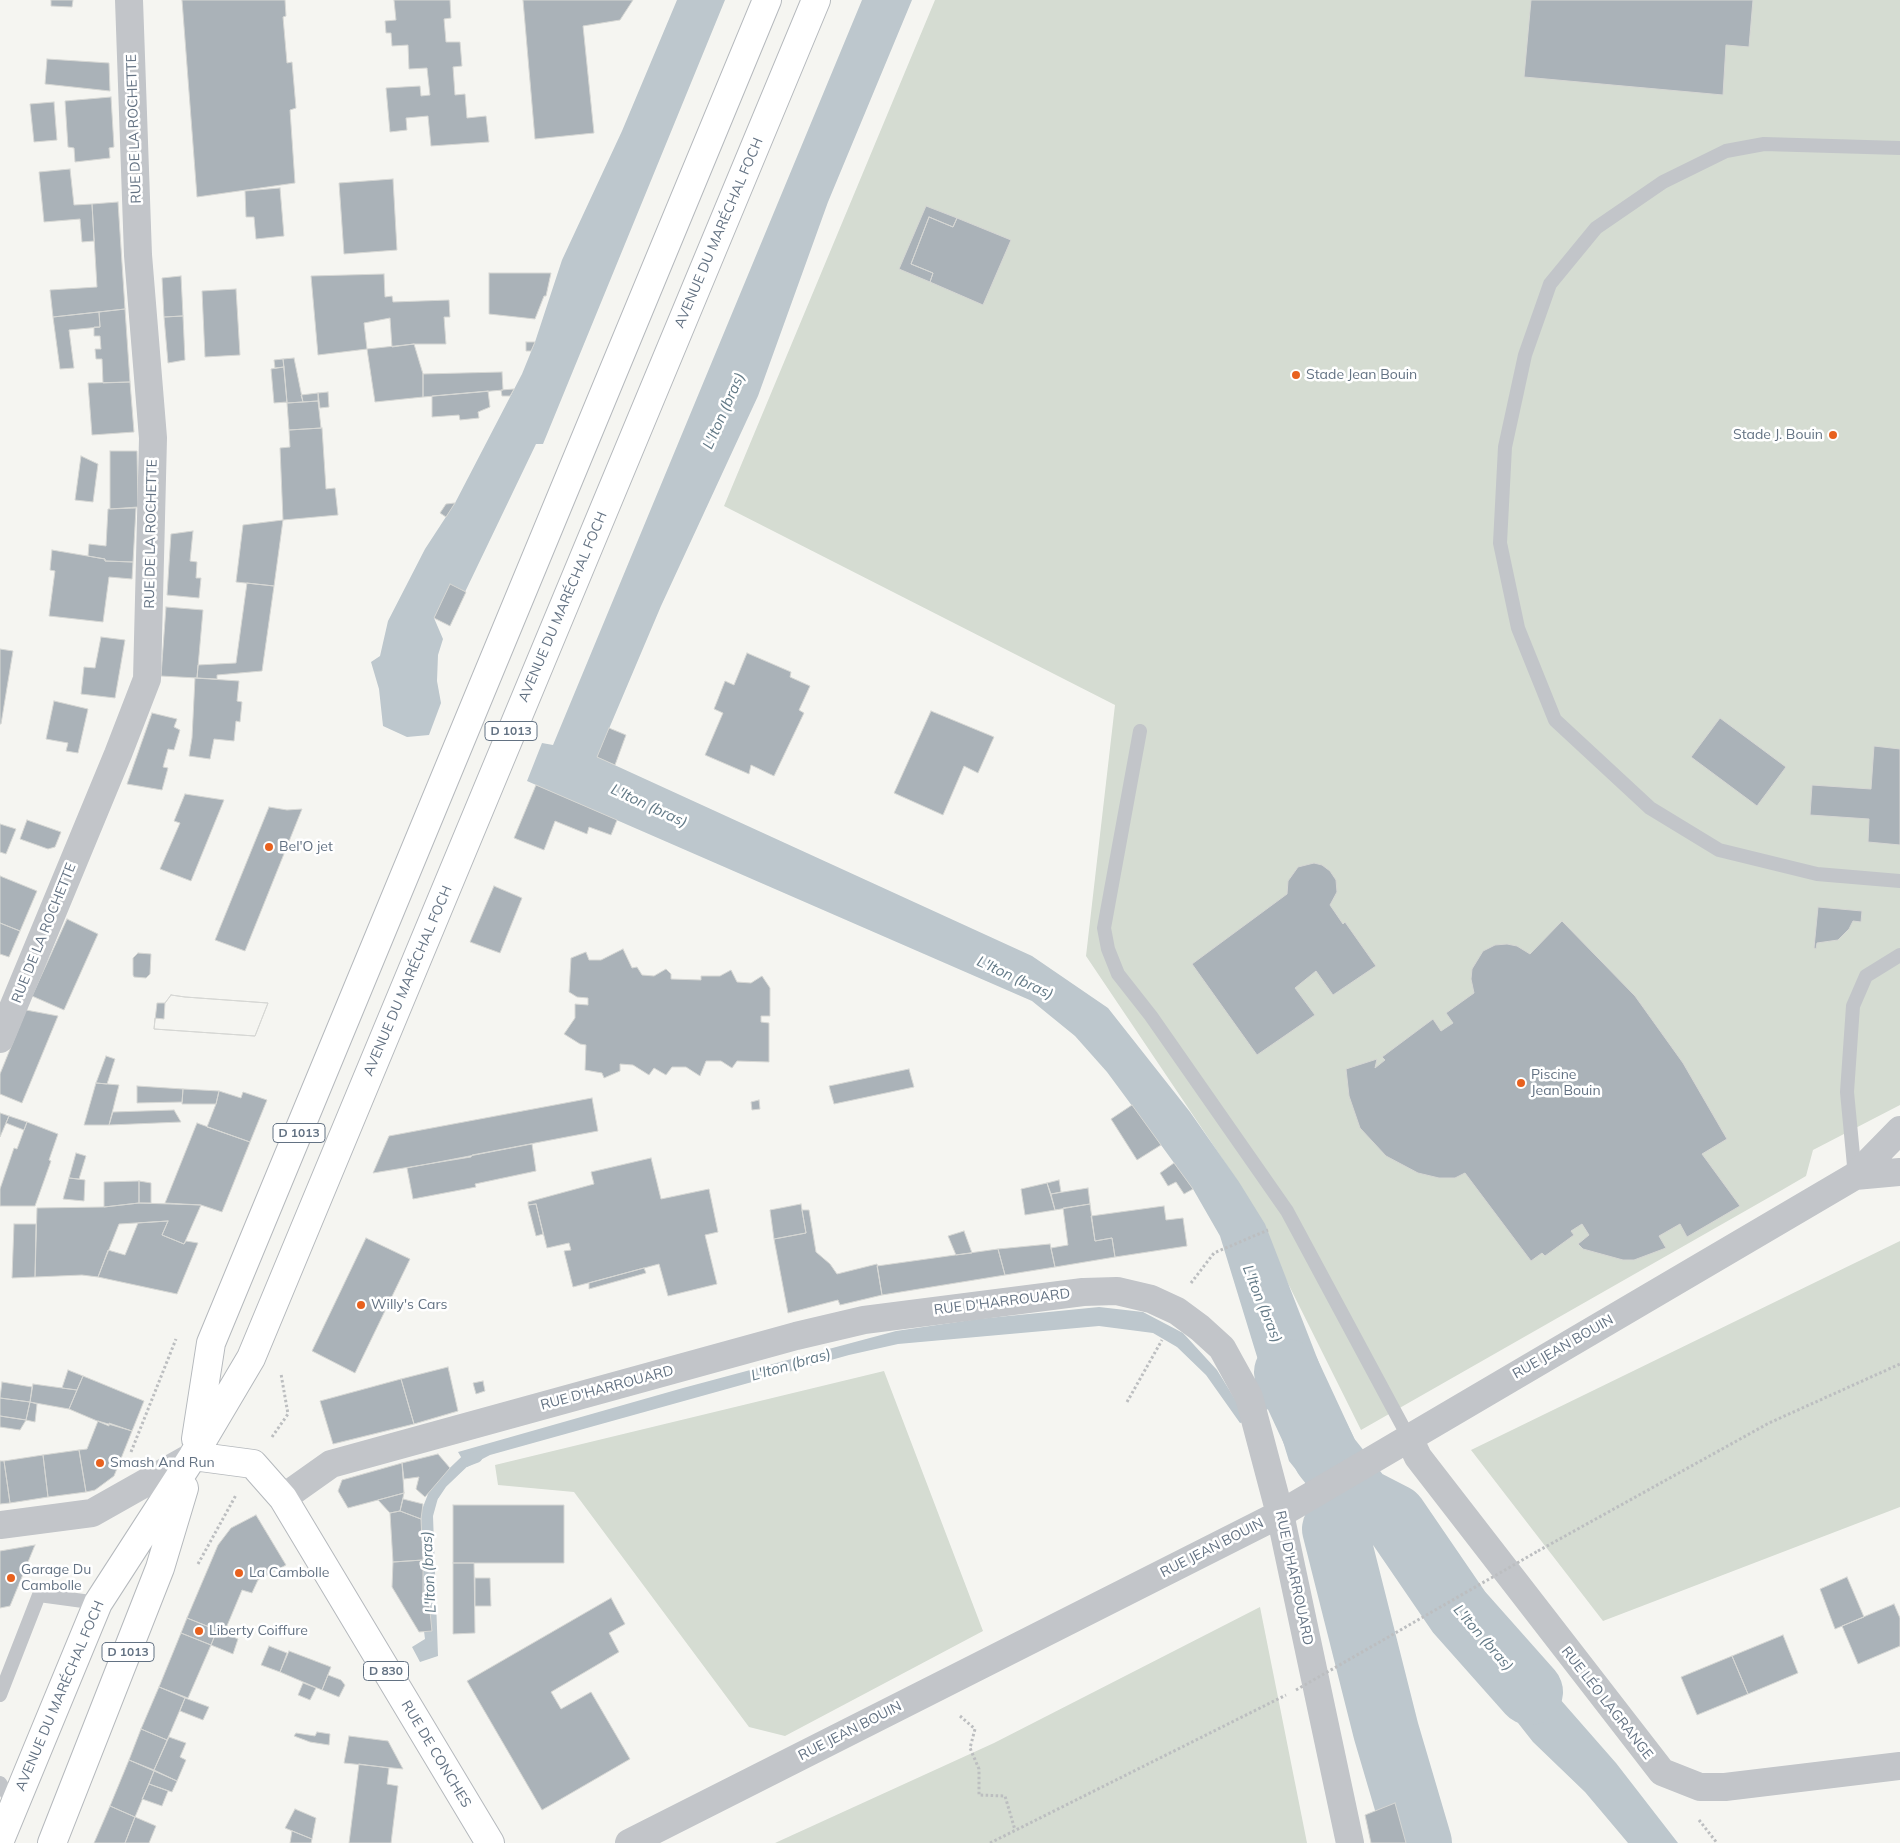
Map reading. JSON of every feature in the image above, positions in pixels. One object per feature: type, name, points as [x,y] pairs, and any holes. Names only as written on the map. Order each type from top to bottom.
[{"type":"main road","name":"AVENUE DU MARÉCHAL FOCH","points":[[52,1843],[160,1568],[193,1456],[211,1343],[767,0]]},
{"type":"main road","name":"AVENUE DU MARÉCHAL FOCH","points":[[0,1840],[7,1794],[98,1603],[193,1456],[251,1358],[816,0]]},
{"type":"main road","name":"RUE DE CONCHES","points":[[193,1456],[253,1464],[283,1498],[490,1843]]},
{"type":"street","name":"RUE DE LA ROCHETTE","points":[[0,1039],[118,754],[147,679],[153,438],[138,255],[129,0]]},
{"type":"street","name":"RUE JEAN BOUIN","points":[[629,1843],[1291,1507],[1855,1176],[1900,1130]]},
{"type":"street","name":"RUE JEAN BOUIN","points":[[1855,1176],[1900,1172]]},
{"type":"street","name":"RUE D'HARROUARD","points":[[283,1498],[330,1464],[796,1336],[864,1320],[1083,1292],[1117,1291],[1151,1299],[1176,1311],[1200,1328],[1222,1348],[1249,1397],[1258,1429],[1291,1507],[1350,1843]]},
{"type":"street","name":"RUE LÉO LAGRANGE","points":[[1409,1438],[1418,1456],[1662,1772],[1700,1787],[1725,1787],[1900,1766]]},
{"type":"street","points":[[0,1525],[92,1513],[193,1456]]},
{"type":"lane","points":[[1900,148],[1764,144],[1726,151],[1663,182],[1596,228],[1550,284],[1525,355],[1505,447],[1500,543],[1518,628],[1554,720],[1650,808],[1719,850],[1817,874],[1900,881]]},
{"type":"lane","points":[[1140,731],[1104,928],[1108,949],[1118,974],[1151,1016],[1287,1211],[1409,1438]]},
{"type":"lane","points":[[1855,1176],[1847,1092],[1854,1006],[1866,976],[1900,955]]},
{"type":"lane","points":[[0,1695],[39,1595],[98,1603]]},
{"type":"path","points":[[1214,1253],[1273,1228]]},
{"type":"path","points":[[129,1457],[180,1329],[211,1343]]},
{"type":"path","points":[[1127,1402],[1160,1345]]},
{"type":"path","points":[[1296,1690],[1769,1423],[1900,1364]]},
{"type":"path","points":[[990,1843],[1287,1695]]},
{"type":"path","points":[[960,1716],[976,1729],[970,1748],[979,1769],[979,1795],[1005,1796],[1015,1830]]},
{"type":"shaded area","points":[[935,0],[1900,0],[1900,1105],[1813,1150],[1806,1176],[1361,1430],[1236,1179],[1086,956],[1115,705],[724,506]]},
{"type":"shaded area","points":[[1900,1241],[1900,1507],[1603,1621],[1471,1450]]},
{"type":"shaded area","points":[[884,1371],[983,1631],[785,1736],[749,1727],[574,1492],[498,1485],[495,1465]]},
{"type":"shaded area","points":[[1260,1607],[1307,1843],[775,1843],[994,1743]]},
{"type":"water","points":[[677,0],[725,0],[543,444],[536,444],[465,592],[450,585],[434,618],[443,639],[438,655],[437,681],[441,703],[429,735],[407,737],[383,726],[379,689],[371,662],[380,656],[388,621],[425,549],[455,503],[522,374],[535,342],[562,260],[622,131]]},
{"type":"water","points":[[862,0],[912,0],[828,202],[758,396],[661,606],[597,757],[1032,956],[1108,1008],[1190,1112],[1239,1182],[1265,1224],[1328,1386],[1355,1440],[1297,1471],[1289,1461],[1220,1236],[1193,1189],[1107,1072],[1075,1036],[1032,1001],[527,781],[542,743],[553,745]]},
{"type":"water","points":[[1099,1307],[1143,1312],[1183,1333],[1217,1370],[1241,1409],[1244,1422],[1240,1423],[1206,1375],[1177,1347],[1153,1333],[1099,1326],[898,1344],[849,1355],[490,1455],[467,1467],[458,1452],[683,1388],[896,1331],[978,1319]]},
{"type":"water","points":[[439,1480],[445,1485],[438,1498],[433,1516],[438,1656],[420,1662],[412,1647],[425,1639],[424,1631],[432,1631],[423,1601],[421,1512],[430,1489]]},
{"type":"water","points":[[1387,1485],[1409,1513],[1428,1524],[1454,1568],[1412,1588],[1360,1524],[1350,1528],[1374,1608],[1341,1626],[1321,1556],[1324,1540],[1319,1525]]},
{"type":"water","points":[[1483,1615],[1489,1627],[1495,1625],[1616,1763],[1678,1843],[1628,1843],[1585,1792],[1533,1742],[1448,1634]]},
{"type":"water","points":[[1384,1653],[1435,1843],[1406,1843],[1356,1669]]},
{"type":"building","points":[[51,0],[73,0],[72,7],[51,6]]},
{"type":"building","points":[[182,0],[285,0],[286,16],[283,17],[287,63],[292,62],[296,108],[290,110],[295,183],[197,197]]},
{"type":"building","points":[[394,0],[450,0],[451,18],[444,19],[446,42],[460,42],[462,66],[453,67],[455,95],[465,94],[467,118],[486,116],[489,142],[431,146],[428,116],[406,118],[407,130],[390,132],[386,88],[420,86],[421,96],[430,95],[427,68],[409,69],[408,45],[392,46],[391,33],[386,33],[385,21],[396,20]]},
{"type":"building","points":[[523,0],[633,0],[620,20],[583,26],[594,133],[535,139]]},
{"type":"building","points":[[1531,0],[1753,0],[1749,47],[1726,45],[1723,95],[1524,77]]},
{"type":"building","points":[[47,59],[109,63],[110,91],[45,84]]},
{"type":"building","points":[[111,97],[114,147],[109,148],[110,158],[75,162],[74,148],[68,147],[65,101]]},
{"type":"building","points":[[54,102],[57,140],[34,142],[30,104]]},
{"type":"building","points":[[70,169],[74,205],[92,204],[94,241],[82,242],[80,219],[44,222],[39,172]]},
{"type":"building","points":[[393,179],[397,250],[344,254],[339,183]]},
{"type":"building","points":[[280,188],[284,236],[256,239],[254,217],[246,217],[245,191]]},
{"type":"building","points":[[118,202],[125,309],[53,317],[50,290],[97,287],[92,204]]},
{"type":"building","points":[[926,206],[957,218],[953,227],[929,217],[911,264],[933,273],[930,282],[899,269]]},
{"type":"building","points":[[929,217],[953,227],[957,218],[1011,240],[983,305],[930,282],[933,273],[911,264]]},
{"type":"building","points":[[489,273],[551,273],[546,296],[544,296],[535,319],[489,314]]},
{"type":"building","points":[[384,274],[385,297],[392,296],[393,302],[449,300],[450,317],[444,317],[446,344],[414,344],[392,347],[390,318],[364,323],[367,349],[318,355],[311,276]]},
{"type":"building","points":[[181,276],[183,316],[164,317],[162,278]]},
{"type":"building","points":[[236,289],[240,355],[205,357],[202,291]]},
{"type":"building","points":[[125,309],[130,382],[103,383],[102,359],[96,359],[95,349],[101,349],[100,336],[94,336],[94,327],[100,327],[99,312]]},
{"type":"building","points":[[99,312],[100,327],[69,330],[74,368],[60,369],[53,317]]},
{"type":"building","points":[[183,316],[185,360],[168,363],[164,317]]},
{"type":"building","points":[[526,342],[535,342],[531,351],[526,351]]},
{"type":"building","points":[[414,344],[423,374],[423,397],[375,402],[367,349]]},
{"type":"building","points":[[294,358],[303,402],[287,403],[283,359]]},
{"type":"building","points":[[283,359],[284,367],[275,368],[274,360]]},
{"type":"building","points":[[284,367],[287,402],[274,403],[271,369]]},
{"type":"building","points":[[502,372],[503,390],[423,397],[423,374]]},
{"type":"building","points":[[130,382],[134,432],[92,435],[88,383]]},
{"type":"building","points":[[514,389],[510,396],[502,396],[501,390]]},
{"type":"building","points":[[488,391],[490,407],[478,412],[479,418],[460,420],[459,415],[432,417],[432,396]]},
{"type":"building","points":[[328,392],[329,407],[320,408],[318,393]]},
{"type":"building","points":[[318,393],[318,401],[303,402],[301,395]]},
{"type":"building","points":[[318,401],[321,428],[289,430],[287,403]]},
{"type":"building","points":[[322,428],[326,489],[335,488],[338,515],[283,520],[280,448],[290,447],[289,430]]},
{"type":"building","points":[[110,451],[137,451],[138,507],[110,509]]},
{"type":"building","points":[[81,456],[98,464],[93,502],[75,500]]},
{"type":"building","points":[[455,503],[446,517],[440,513],[446,504]]},
{"type":"building","points":[[136,508],[133,562],[105,561],[105,559],[88,556],[89,544],[106,546],[108,509]]},
{"type":"building","points":[[283,520],[274,586],[236,582],[243,525]]},
{"type":"building","points":[[193,531],[190,561],[197,562],[196,578],[201,578],[199,598],[167,595],[171,534]]},
{"type":"building","points":[[52,550],[105,559],[105,561],[133,562],[132,579],[109,577],[103,622],[49,616],[55,571],[50,570]]},
{"type":"building","points":[[247,583],[274,586],[262,671],[217,675],[217,679],[197,678],[198,665],[236,663]]},
{"type":"building","points":[[450,584],[466,592],[450,626],[434,618]]},
{"type":"building","points":[[166,607],[203,610],[197,678],[161,676]]},
{"type":"building","points":[[101,637],[125,640],[115,698],[81,694],[84,667],[95,668]]},
{"type":"building","points":[[0,649],[13,651],[1,724],[0,724]]},
{"type":"building","points":[[747,653],[791,672],[790,677],[810,686],[799,710],[804,713],[774,776],[751,765],[749,774],[705,755],[723,713],[714,709],[725,681],[734,685]]},
{"type":"building","points":[[195,678],[239,681],[237,701],[242,702],[240,722],[236,721],[234,741],[214,739],[210,759],[189,756],[192,738]]},
{"type":"building","points":[[54,701],[88,709],[78,753],[66,751],[68,743],[46,739]]},
{"type":"building","points":[[931,711],[994,737],[978,773],[964,766],[943,815],[894,793]]},
{"type":"building","points":[[152,713],[177,719],[174,727],[180,730],[174,750],[168,749],[163,767],[168,768],[162,790],[127,784]]},
{"type":"building","points":[[1720,718],[1786,767],[1757,806],[1691,757]]},
{"type":"building","points":[[609,728],[626,735],[615,765],[597,757]]},
{"type":"building","points":[[1874,746],[1900,749],[1900,845],[1868,842],[1869,819],[1810,815],[1812,785],[1871,789]]},
{"type":"building","points":[[536,785],[617,820],[611,835],[589,827],[587,834],[555,821],[544,850],[514,838]]},
{"type":"building","points":[[185,794],[224,800],[191,881],[160,869],[180,823],[174,821]]},
{"type":"building","name":"Bel'O jet","points":[[269,807],[287,810],[302,809],[245,951],[215,940]]},
{"type":"building","points":[[27,820],[61,832],[55,847],[48,849],[20,839]]},
{"type":"building","points":[[0,824],[16,829],[6,854],[0,852]]},
{"type":"building","points":[[1314,863],[1322,865],[1330,871],[1336,880],[1337,892],[1330,905],[1343,924],[1345,922],[1376,966],[1333,995],[1316,971],[1295,988],[1315,1015],[1257,1055],[1192,964],[1287,894],[1288,881],[1298,867]]},
{"type":"building","points":[[0,876],[37,891],[20,931],[0,923]]},
{"type":"building","points":[[494,886],[522,898],[500,953],[470,942]]},
{"type":"building","points":[[1818,907],[1862,911],[1861,922],[1853,921],[1849,929],[1838,940],[1817,943],[1816,949],[1814,948]]},
{"type":"building","points":[[67,919],[98,934],[64,1010],[32,996]]},
{"type":"building","name":"Piscine Jean Bouin","points":[[1562,921],[1635,996],[1683,1063],[1727,1139],[1702,1154],[1740,1206],[1687,1237],[1680,1224],[1659,1236],[1666,1248],[1634,1260],[1623,1260],[1583,1249],[1578,1244],[1589,1235],[1582,1224],[1571,1231],[1574,1235],[1545,1256],[1542,1253],[1531,1261],[1465,1173],[1455,1178],[1439,1178],[1418,1173],[1386,1156],[1360,1128],[1349,1096],[1346,1069],[1377,1059],[1375,1068],[1385,1060],[1382,1057],[1433,1019],[1441,1031],[1453,1023],[1446,1013],[1474,993],[1471,979],[1472,969],[1483,951],[1495,945],[1507,944],[1517,946],[1530,954]]},
{"type":"building","points":[[0,923],[20,931],[9,957],[0,954]]},
{"type":"building","points":[[623,949],[632,968],[637,967],[642,975],[654,976],[666,969],[671,974],[671,979],[701,980],[701,976],[720,976],[731,970],[737,982],[751,983],[762,976],[770,988],[770,1016],[761,1016],[761,1022],[769,1023],[769,1062],[737,1061],[732,1068],[721,1061],[706,1061],[700,1076],[686,1067],[672,1067],[666,1075],[654,1068],[649,1075],[633,1065],[620,1064],[620,1071],[604,1078],[602,1073],[585,1070],[586,1045],[580,1044],[564,1034],[575,1018],[575,1004],[588,1005],[588,998],[577,997],[569,992],[571,958],[586,952],[589,960],[601,960]]},
{"type":"building","points":[[138,953],[151,954],[150,974],[146,978],[134,977],[133,975],[133,958]]},
{"type":"building","points":[[171,995],[268,1003],[255,1036],[154,1029],[157,1003],[165,1003]]},
{"type":"building","points":[[171,995],[268,1003],[255,1036],[154,1029],[155,1018],[164,1019],[165,1003]]},
{"type":"building","points":[[26,1010],[58,1016],[22,1103],[0,1094],[0,1074]]},
{"type":"building","points":[[106,1056],[115,1059],[107,1084],[96,1083]]},
{"type":"building","points":[[909,1069],[914,1087],[834,1104],[829,1086]]},
{"type":"building","points":[[96,1083],[119,1085],[109,1125],[84,1125]]},
{"type":"building","points":[[137,1086],[183,1089],[182,1102],[137,1103]]},
{"type":"building","points":[[183,1089],[219,1091],[216,1104],[182,1104]]},
{"type":"building","points":[[219,1091],[241,1098],[243,1092],[267,1100],[250,1142],[207,1127]]},
{"type":"building","points":[[592,1098],[598,1131],[472,1155],[471,1157],[373,1173],[389,1136]]},
{"type":"building","points":[[759,1100],[760,1109],[752,1110],[751,1102]]},
{"type":"building","points":[[1132,1105],[1161,1145],[1137,1160],[1111,1119]]},
{"type":"building","points":[[174,1110],[181,1122],[109,1125],[113,1112]]},
{"type":"building","points":[[0,1113],[9,1116],[0,1137]]},
{"type":"building","points":[[9,1116],[27,1122],[24,1130],[6,1123]]},
{"type":"building","points":[[27,1122],[58,1134],[49,1160],[51,1161],[35,1206],[0,1206],[0,1189],[14,1148],[17,1149]]},
{"type":"building","points":[[197,1123],[250,1142],[222,1212],[201,1205],[165,1203]]},
{"type":"building","points":[[532,1144],[536,1171],[475,1184],[476,1187],[413,1199],[407,1168]]},
{"type":"building","points":[[76,1153],[86,1156],[79,1179],[69,1178]]},
{"type":"building","points":[[651,1158],[661,1199],[709,1189],[718,1232],[705,1235],[717,1284],[668,1296],[659,1264],[573,1287],[564,1251],[571,1250],[569,1243],[547,1248],[536,1204],[528,1205],[528,1202],[594,1184],[591,1172]]},
{"type":"building","points":[[1174,1163],[1193,1189],[1184,1194],[1176,1182],[1168,1186],[1160,1173]]},
{"type":"building","points":[[69,1178],[85,1180],[84,1201],[63,1199]]},
{"type":"building","points":[[1059,1180],[1061,1192],[1051,1194],[1047,1183]]},
{"type":"building","points":[[139,1181],[151,1183],[151,1203],[139,1203]]},
{"type":"building","points":[[139,1181],[139,1203],[104,1207],[104,1182]]},
{"type":"building","points":[[1047,1183],[1055,1210],[1025,1215],[1021,1189]]},
{"type":"building","points":[[1088,1188],[1090,1204],[1055,1210],[1051,1194]]},
{"type":"building","points":[[139,1203],[201,1205],[184,1244],[162,1235],[168,1221],[119,1224],[98,1277],[82,1275],[35,1277],[37,1208],[104,1207]]},
{"type":"building","points":[[536,1204],[543,1234],[536,1236],[528,1205]]},
{"type":"building","points":[[801,1204],[806,1233],[774,1239],[770,1210]]},
{"type":"building","points":[[1090,1204],[1095,1241],[1112,1238],[1115,1257],[1055,1267],[1051,1248],[1068,1245],[1063,1208]]},
{"type":"building","points":[[1164,1206],[1166,1220],[1183,1218],[1187,1246],[1115,1257],[1112,1238],[1095,1241],[1091,1216]]},
{"type":"building","points":[[802,1210],[809,1210],[816,1252],[830,1264],[837,1274],[877,1264],[882,1295],[840,1305],[838,1300],[788,1313],[774,1239],[806,1233]]},
{"type":"building","points":[[168,1221],[162,1235],[184,1244],[186,1241],[198,1243],[177,1294],[98,1277],[108,1250],[125,1255],[138,1223]]},
{"type":"building","points":[[14,1224],[36,1224],[35,1277],[12,1278]]},
{"type":"building","points":[[964,1231],[972,1253],[956,1255],[948,1236]]},
{"type":"building","name":"Willy's Cars","points":[[366,1238],[410,1259],[355,1373],[312,1351]]},
{"type":"building","points":[[1050,1244],[1055,1267],[1005,1275],[998,1249]]},
{"type":"building","points":[[998,1249],[1005,1275],[882,1295],[877,1266]]},
{"type":"building","points":[[644,1268],[646,1273],[589,1289],[589,1283]]},
{"type":"building","points":[[448,1367],[458,1411],[414,1424],[401,1379]]},
{"type":"building","points":[[68,1370],[83,1376],[77,1390],[62,1388]]},
{"type":"building","points":[[83,1376],[144,1401],[132,1431],[109,1423],[109,1426],[69,1409]]},
{"type":"building","points":[[401,1379],[414,1424],[333,1444],[320,1401]]},
{"type":"building","points":[[483,1381],[485,1391],[476,1394],[473,1383]]},
{"type":"building","points":[[2,1382],[32,1387],[30,1402],[0,1398]]},
{"type":"building","points":[[33,1384],[77,1390],[69,1409],[30,1402]]},
{"type":"building","points":[[0,1398],[30,1402],[26,1420],[0,1416]]},
{"type":"building","points":[[30,1402],[37,1404],[35,1422],[26,1420]]},
{"type":"building","points":[[0,1416],[26,1420],[20,1430],[0,1427]]},
{"type":"building","name":"Smash And Run","points":[[98,1421],[132,1431],[114,1476],[95,1490],[86,1492],[79,1450],[87,1449]]},
{"type":"building","points":[[79,1450],[86,1492],[48,1497],[43,1455]]},
{"type":"building","points":[[438,1454],[450,1468],[425,1497],[416,1489],[419,1477],[404,1479],[402,1463]]},
{"type":"building","points":[[43,1455],[48,1497],[10,1503],[4,1461]]},
{"type":"building","points":[[0,1461],[4,1461],[10,1503],[0,1504]]},
{"type":"building","points":[[402,1463],[404,1493],[348,1508],[338,1491],[342,1480]]},
{"type":"building","points":[[404,1493],[400,1511],[390,1513],[378,1500]]},
{"type":"building","points":[[403,1499],[423,1504],[421,1519],[400,1511]]},
{"type":"building","points":[[453,1505],[564,1505],[564,1563],[453,1563]]},
{"type":"building","points":[[400,1511],[421,1519],[423,1560],[393,1562],[390,1513]]},
{"type":"building","name":"La Cambolle","points":[[256,1515],[286,1565],[258,1580],[252,1593],[242,1590],[224,1633],[187,1618],[218,1545],[231,1528]]},
{"type":"building","name":"Garage Du Cambolle","points":[[35,1545],[10,1606],[0,1608],[0,1551]]},
{"type":"building","points":[[423,1560],[423,1601],[429,1602],[432,1631],[419,1632],[392,1587],[393,1562]]},
{"type":"building","points":[[453,1563],[474,1563],[475,1633],[453,1634]]},
{"type":"building","points":[[1847,1577],[1864,1617],[1835,1629],[1820,1589]]},
{"type":"building","points":[[475,1578],[490,1578],[491,1606],[475,1606]]},
{"type":"building","points":[[611,1598],[625,1624],[609,1633],[619,1652],[551,1692],[561,1709],[591,1692],[630,1759],[542,1810],[467,1681]]},
{"type":"building","points":[[1894,1604],[1900,1618],[1900,1646],[1858,1664],[1842,1626]]},
{"type":"building","name":"Liberty Coiffure","points":[[187,1618],[217,1630],[211,1645],[181,1633]]},
{"type":"building","points":[[217,1630],[238,1639],[233,1654],[211,1645]]},
{"type":"building","points":[[181,1633],[211,1645],[188,1698],[159,1687]]},
{"type":"building","points":[[1783,1635],[1798,1673],[1748,1694],[1732,1656]]},
{"type":"building","points":[[269,1646],[287,1653],[280,1672],[261,1665]]},
{"type":"building","points":[[289,1651],[331,1667],[322,1690],[280,1672]]},
{"type":"building","points":[[1732,1656],[1748,1694],[1697,1715],[1681,1677]]},
{"type":"building","points":[[328,1675],[341,1680],[345,1685],[339,1697],[322,1690]]},
{"type":"building","points":[[303,1683],[316,1688],[310,1700],[298,1695]]},
{"type":"building","points":[[159,1687],[185,1698],[167,1740],[141,1729]]},
{"type":"building","points":[[185,1698],[209,1707],[203,1720],[180,1711]]},
{"type":"building","points":[[141,1729],[167,1740],[154,1770],[129,1760]]},
{"type":"building","points":[[317,1732],[330,1734],[329,1745],[310,1742],[294,1736],[296,1733],[315,1736]]},
{"type":"building","points":[[349,1736],[388,1741],[403,1769],[344,1763]]},
{"type":"building","points":[[169,1737],[186,1743],[180,1757],[186,1760],[177,1781],[154,1770]]},
{"type":"building","points":[[129,1760],[154,1771],[135,1817],[110,1806]]},
{"type":"building","points":[[359,1764],[389,1768],[387,1784],[398,1786],[391,1843],[349,1843]]},
{"type":"building","points":[[154,1771],[177,1781],[172,1792],[149,1784]]},
{"type":"building","points":[[149,1784],[168,1791],[162,1806],[142,1799]]},
{"type":"building","points":[[1395,1803],[1406,1843],[1371,1843],[1365,1815]]},
{"type":"building","points":[[110,1806],[135,1817],[125,1843],[94,1843]]},
{"type":"building","points":[[295,1809],[316,1818],[312,1839],[285,1828]]},
{"type":"building","points":[[135,1817],[156,1826],[149,1843],[125,1843]]},
{"type":"building","points":[[292,1831],[312,1839],[311,1843],[290,1843]]},
{"type":"waterway","name":"L'Iton (bras)","points":[[1287,1372],[1326,1456],[1361,1500],[1394,1517],[1459,1612],[1530,1692]]},
{"type":"waterway","name":"L'Iton (bras)","points":[[1252,1410],[1285,1396]]},
{"type":"waterway","name":"L'Iton (bras)","points":[[434,1495],[442,1483],[464,1462],[477,1457]]},
{"type":"waterway","name":"L'Iton (bras)","points":[[1335,1529],[1386,1731],[1419,1843]]},
{"type":"place","name":"Stade Jean Bouin","points":[[1296,375]]},
{"type":"place","name":"Stade J. Bouin","points":[[1833,435]]},
{"type":"place","name":"Bel'O jet","points":[[269,847]]},
{"type":"place","name":"Piscine Jean Bouin","points":[[1521,1083]]},
{"type":"place","name":"Willy's Cars","points":[[361,1305]]},
{"type":"place","name":"Smash And Run","points":[[100,1463]]},
{"type":"place","name":"La Cambolle","points":[[239,1573]]},
{"type":"place","name":"Garage Du Cambolle","points":[[11,1578]]},
{"type":"place","name":"Liberty Coiffure","points":[[199,1631]]}]
